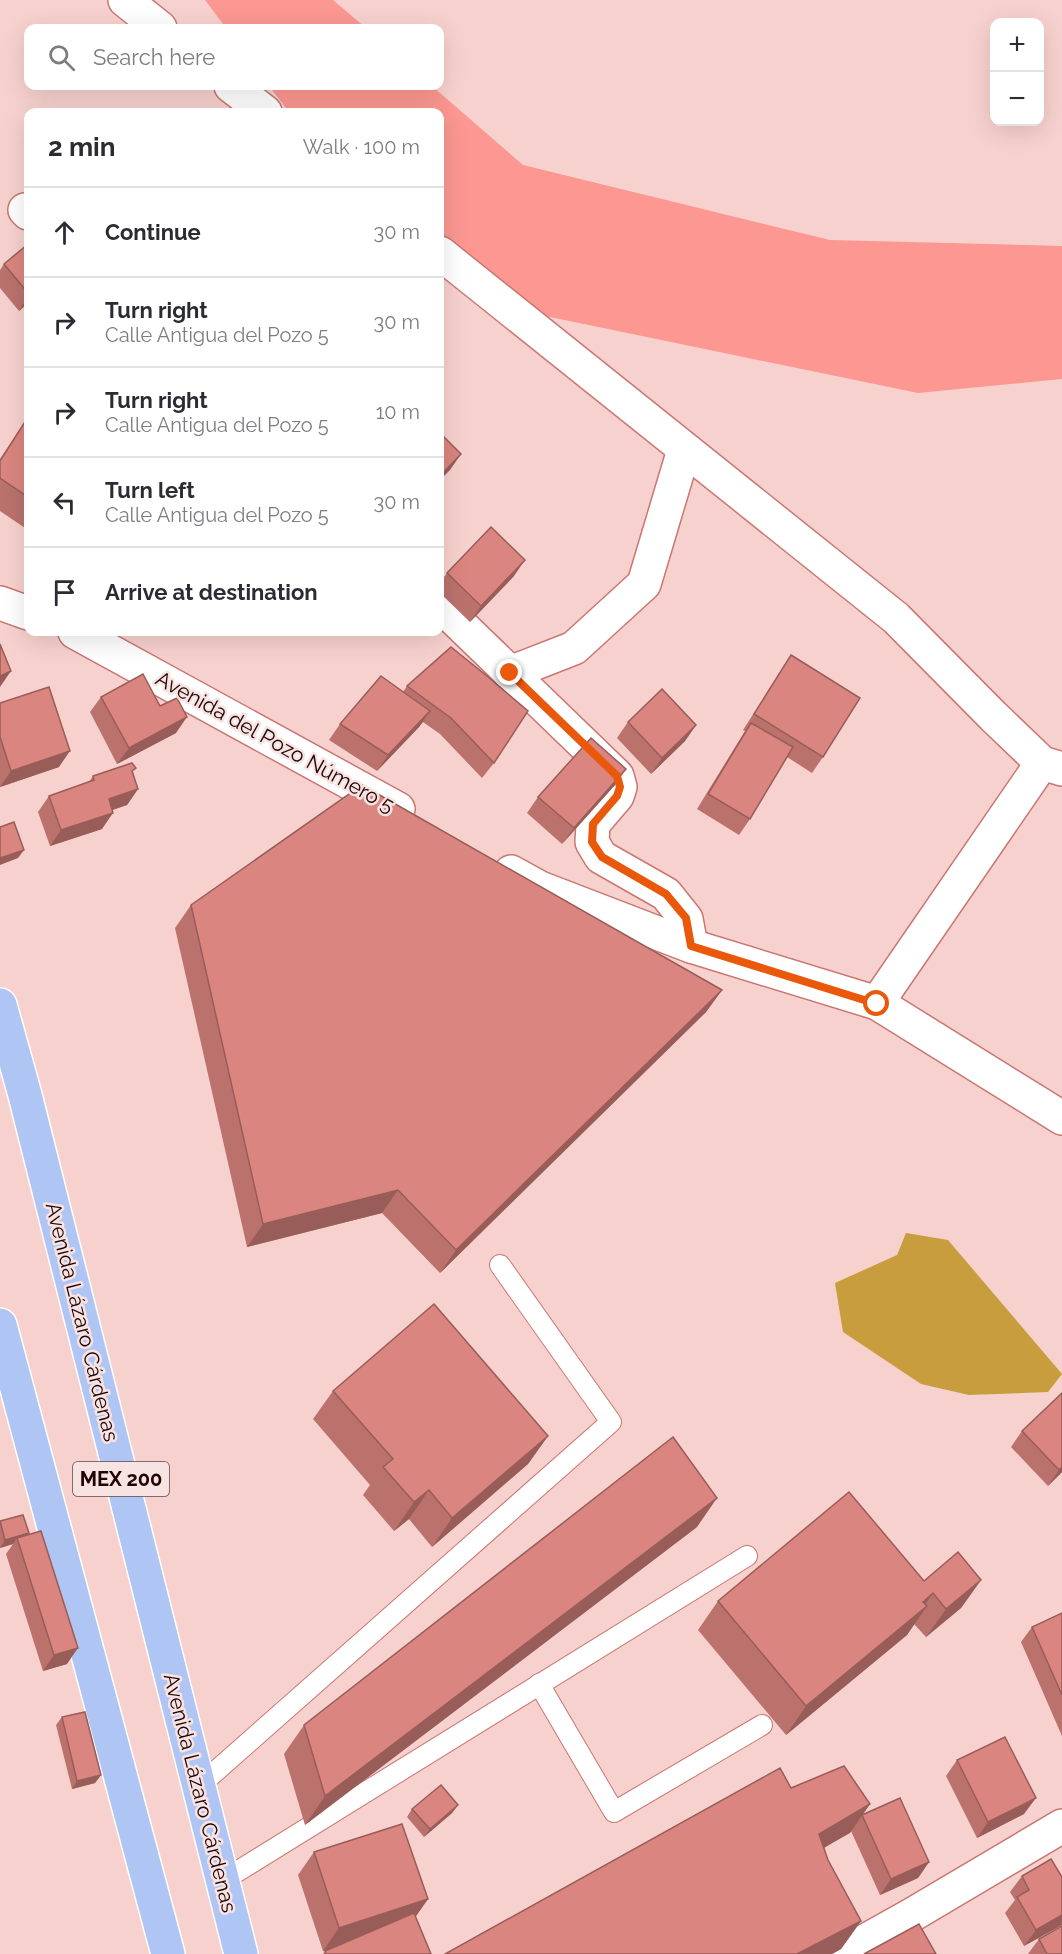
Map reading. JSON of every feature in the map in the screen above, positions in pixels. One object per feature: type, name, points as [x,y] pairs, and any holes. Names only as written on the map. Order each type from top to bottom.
[{"type":"main road","name":"Avenida Lázaro Cárdenas","points":[[0,1005],[25,1095],[241,1954]]},
{"type":"main road","name":"MEX 200","points":[[0,1324],[168,1954]]},
{"type":"street","points":[[125,0],[155,24]]},
{"type":"street","points":[[236,90],[260,108]]},
{"type":"street","points":[[444,256],[896,618],[993,716],[1052,766],[877,1004]]},
{"type":"street","points":[[510,673],[574,648],[644,584],[684,450]]},
{"type":"street","points":[[0,603],[24,612]]},
{"type":"street","points":[[444,609],[617,776],[620,787],[617,796],[593,824],[592,842],[602,857],[666,894],[686,918],[691,946]]},
{"type":"street","name":"Avenida del Pozo Número 5","points":[[82,636],[427,825]]},
{"type":"street","points":[[489,860],[540,888],[691,946],[877,1004],[1062,1118]]},
{"type":"street","points":[[842,1954],[1062,1826]]},
{"type":"street","points":[[910,1916],[928,1945]]},
{"type":"lane","points":[[199,1786],[611,1422],[500,1265]]},
{"type":"lane","points":[[222,1881],[747,1556]]},
{"type":"lane","points":[[539,1684],[614,1812],[762,1725]]},
{"type":"shaded area","points":[[205,0],[333,0],[361,24],[223,24]]},
{"type":"shaded area","points":[[272,90],[437,90],[523,165],[830,240],[1062,246],[1062,379],[918,393],[521,311],[444,247],[444,108],[286,108]]},
{"type":"shaded area","points":[[906,1233],[948,1240],[1062,1374],[1048,1392],[969,1395],[921,1384],[843,1332],[835,1283],[897,1255]]},
{"type":"building","points":[[24,247],[24,288],[4,264]]},
{"type":"building","points":[[24,423],[24,494],[0,478],[0,461]]},
{"type":"building","points":[[444,437],[461,454],[444,472]]},
{"type":"building","points":[[491,527],[525,560],[481,606],[447,573]]},
{"type":"building","points":[[0,644],[11,671],[0,676]]},
{"type":"building","points":[[451,647],[528,711],[494,763],[451,718],[407,686]]},
{"type":"building","points":[[791,655],[860,698],[823,757],[754,714]]},
{"type":"building","points":[[143,674],[160,706],[177,698],[187,717],[129,748],[101,697]]},
{"type":"building","points":[[381,676],[430,711],[388,755],[340,724]]},
{"type":"building","points":[[49,687],[70,751],[11,771],[0,737],[0,703]]},
{"type":"building","points":[[662,689],[696,725],[662,758],[628,722]]},
{"type":"building","points":[[751,723],[793,747],[750,819],[708,794]]},
{"type":"building","points":[[591,738],[626,769],[574,828],[538,797]]},
{"type":"building","points":[[132,763],[136,768],[132,771],[138,789],[109,799],[113,813],[61,830],[49,796],[94,780],[93,776]]},
{"type":"building","points":[[362,785],[722,990],[456,1250],[398,1190],[263,1224],[191,905]]},
{"type":"building","points":[[14,822],[24,850],[0,858],[0,827]]},
{"type":"building","points":[[434,1304],[548,1436],[452,1518],[429,1490],[414,1502],[383,1467],[393,1459],[333,1391]]},
{"type":"building","points":[[1062,1393],[1062,1467],[1059,1470],[1022,1431]]},
{"type":"building","points":[[673,1437],[717,1498],[325,1796],[304,1725]]},
{"type":"building","points":[[849,1492],[924,1581],[958,1552],[981,1580],[946,1609],[933,1593],[923,1602],[927,1606],[806,1706],[718,1601]]},
{"type":"building","points":[[23,1515],[29,1533],[5,1540],[0,1521]]},
{"type":"building","points":[[41,1531],[78,1648],[54,1655],[17,1538]]},
{"type":"building","points":[[1062,1613],[1062,1695],[1032,1627]]},
{"type":"building","points":[[85,1712],[101,1775],[77,1781],[62,1717]]},
{"type":"building","points":[[1005,1737],[1036,1798],[988,1822],[957,1760]]},
{"type":"building","points":[[844,1766],[870,1804],[819,1834],[828,1860],[861,1921],[797,1954],[445,1954],[780,1768],[791,1788]]},
{"type":"building","points":[[441,1785],[458,1805],[430,1829],[412,1809]]},
{"type":"building","points":[[900,1798],[929,1862],[891,1879],[862,1815]]},
{"type":"building","points":[[402,1824],[428,1899],[339,1928],[314,1852]]},
{"type":"building","points":[[1051,1859],[1062,1877],[1062,1915],[1036,1930],[1017,1897],[1029,1890],[1022,1876]]},
{"type":"building","points":[[414,1913],[431,1954],[326,1954],[325,1951]]},
{"type":"building","points":[[919,1924],[936,1954],[864,1954]]},
{"type":"building","points":[[1062,1926],[1062,1954],[1047,1954],[1039,1939]]},
{"type":"route","points":[[510,673],[617,776],[620,787],[617,796],[593,824],[592,842],[602,857],[666,894],[686,918],[691,946],[877,1004]]}]
